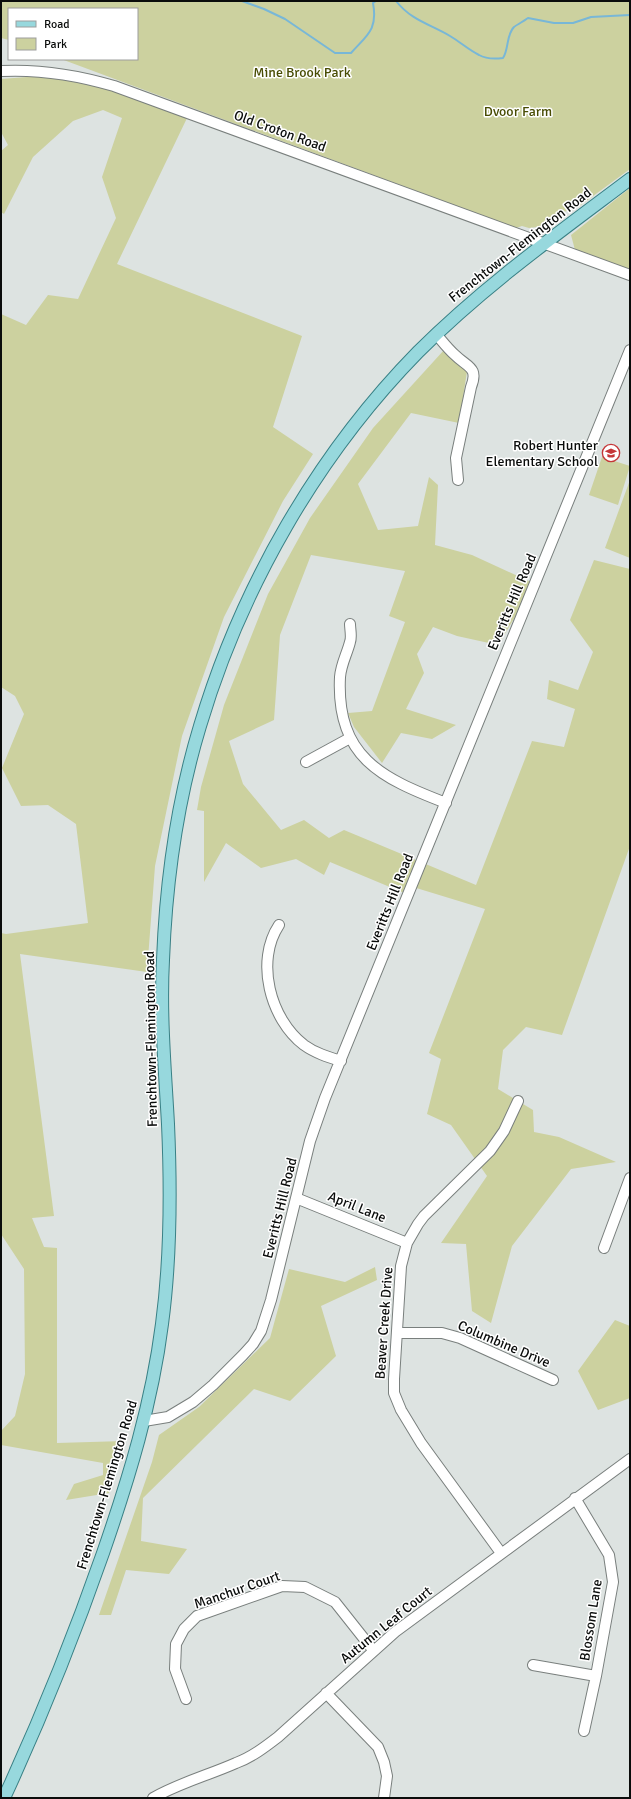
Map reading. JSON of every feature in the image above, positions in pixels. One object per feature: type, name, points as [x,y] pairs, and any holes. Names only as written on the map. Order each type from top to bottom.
[{"type":"main road","name":"Frenchtown-Flemington Road","points":[[4,1798],[36,1728],[85,1605],[122,1497],[144,1421],[151,1388],[163,1320],[170,1233],[169,1160],[162,1002],[166,901],[177,822],[197,737],[229,642],[254,587],[290,521],[319,474],[348,434],[392,380],[436,334],[486,289],[544,243],[630,179]]},
{"type":"street","name":"Old Croton Road","points":[[1,71],[51,72],[86,78],[114,86],[544,243],[630,276]]},
{"type":"street","points":[[436,334],[456,357],[468,365],[473,371],[475,378],[471,387],[456,458],[458,480]]},
{"type":"street","name":"Everitts Hill Road","points":[[144,1421],[168,1418],[184,1409],[213,1385],[253,1344],[261,1331],[267,1316],[310,1141],[341,1061],[630,350]]},
{"type":"street","points":[[350,624],[351,641],[341,664],[340,687],[344,722],[350,738],[360,754],[375,769],[403,786],[446,803]]},
{"type":"street","points":[[306,762],[350,738]]},
{"type":"street","points":[[279,925],[271,937],[267,967],[270,991],[279,1014],[290,1031],[303,1044],[313,1051],[341,1061]]},
{"type":"street","name":"Beaver Creek Drive","points":[[501,1553],[422,1443],[401,1410],[394,1393],[394,1379],[401,1266],[407,1243],[424,1216],[490,1151],[504,1131],[518,1101]]},
{"type":"street","points":[[604,1248],[630,1178]]},
{"type":"street","name":"April Lane","points":[[296,1198],[407,1243]]},
{"type":"street","name":"Columbine Drive","points":[[397,1332],[442,1333],[460,1338],[553,1380]]},
{"type":"street","name":"Autumn Leaf Court","points":[[153,1798],[251,1756],[278,1737],[373,1650],[395,1632],[630,1458]]},
{"type":"street","name":"Blossom Lane","points":[[575,1498],[609,1555],[613,1582],[596,1676],[584,1731]]},
{"type":"street","name":"Manchur Court","points":[[186,1699],[174,1669],[176,1644],[184,1630],[197,1616],[282,1586],[305,1587],[335,1602],[373,1650]]},
{"type":"street","points":[[533,1665],[596,1676]]},
{"type":"street","points":[[326,1693],[378,1747],[388,1776],[384,1798]]},
{"type":"green space","name":"Dvoor Farm","points":[[1,1],[630,1],[630,169],[578,207],[558,214],[544,226],[529,228],[522,226],[516,228],[64,60],[138,60],[138,8],[8,8],[8,40],[1,38]]},
{"type":"green space","points":[[66,74],[188,116],[117,264],[302,336],[273,427],[313,454],[283,501],[224,617],[182,736],[155,866],[147,972],[20,954],[54,1216],[32,1218],[44,1247],[57,1248],[57,1443],[124,1441],[109,1493],[66,1500],[74,1484],[103,1475],[103,1463],[1,1445],[1,1431],[15,1416],[25,1374],[24,1269],[1,1234],[1,933],[6,934],[88,923],[76,824],[48,805],[21,806],[2,768],[24,714],[15,696],[1,687],[1,314],[26,325],[48,295],[78,299],[116,218],[102,177],[122,118],[103,110],[73,121],[33,157],[4,214],[1,212],[1,151],[8,145],[1,132],[1,79]]},
{"type":"green space","points":[[630,188],[630,272],[575,250],[571,235]]},
{"type":"green space","points":[[444,350],[468,365],[459,423],[411,413],[358,484],[378,530],[418,526],[429,477],[438,485],[435,545],[472,555],[535,584],[498,645],[457,636],[433,627],[417,654],[424,673],[406,709],[456,725],[432,739],[401,733],[382,763],[354,727],[348,713],[372,711],[405,622],[389,616],[405,571],[311,555],[280,635],[274,720],[229,741],[243,784],[281,830],[304,820],[329,838],[344,830],[476,885],[532,741],[564,747],[575,709],[547,699],[549,680],[578,690],[593,652],[570,620],[594,560],[630,569],[630,846],[562,1035],[526,1027],[503,1050],[498,1089],[533,1110],[534,1132],[559,1137],[616,1162],[571,1169],[512,1246],[491,1323],[472,1311],[466,1244],[441,1243],[487,1176],[451,1125],[427,1114],[441,1059],[429,1053],[485,909],[413,887],[409,895],[330,862],[324,875],[296,859],[261,868],[226,843],[204,882],[204,811],[197,810],[201,787],[224,705],[268,594],[310,518],[373,428]]},
{"type":"green space","points":[[602,457],[630,466],[618,505],[589,495]]},
{"type":"green space","points":[[630,480],[630,558],[605,548]]},
{"type":"green space","points":[[375,1267],[377,1280],[321,1306],[336,1356],[290,1401],[254,1389],[143,1498],[141,1541],[187,1549],[169,1574],[126,1570],[111,1615],[99,1615],[152,1462],[159,1435],[199,1407],[270,1338],[289,1269],[345,1282]]},
{"type":"green space","points":[[615,1320],[630,1326],[630,1398],[598,1410],[578,1371]]},
{"type":"waterway","points":[[242,1],[285,19],[335,53],[351,53],[370,31],[374,20],[373,3],[376,1]]},
{"type":"waterway","points":[[396,1],[402,8],[415,18],[450,36],[472,51],[485,57],[497,59],[503,58],[505,54],[511,30],[528,18],[554,23],[573,23],[591,17],[630,15]]},
{"type":"place","name":"Robert Hunter Elementary School","points":[[611,453]]},
{"type":"park label","name":"Mine Brook Park","points":[[302,72]]}]
